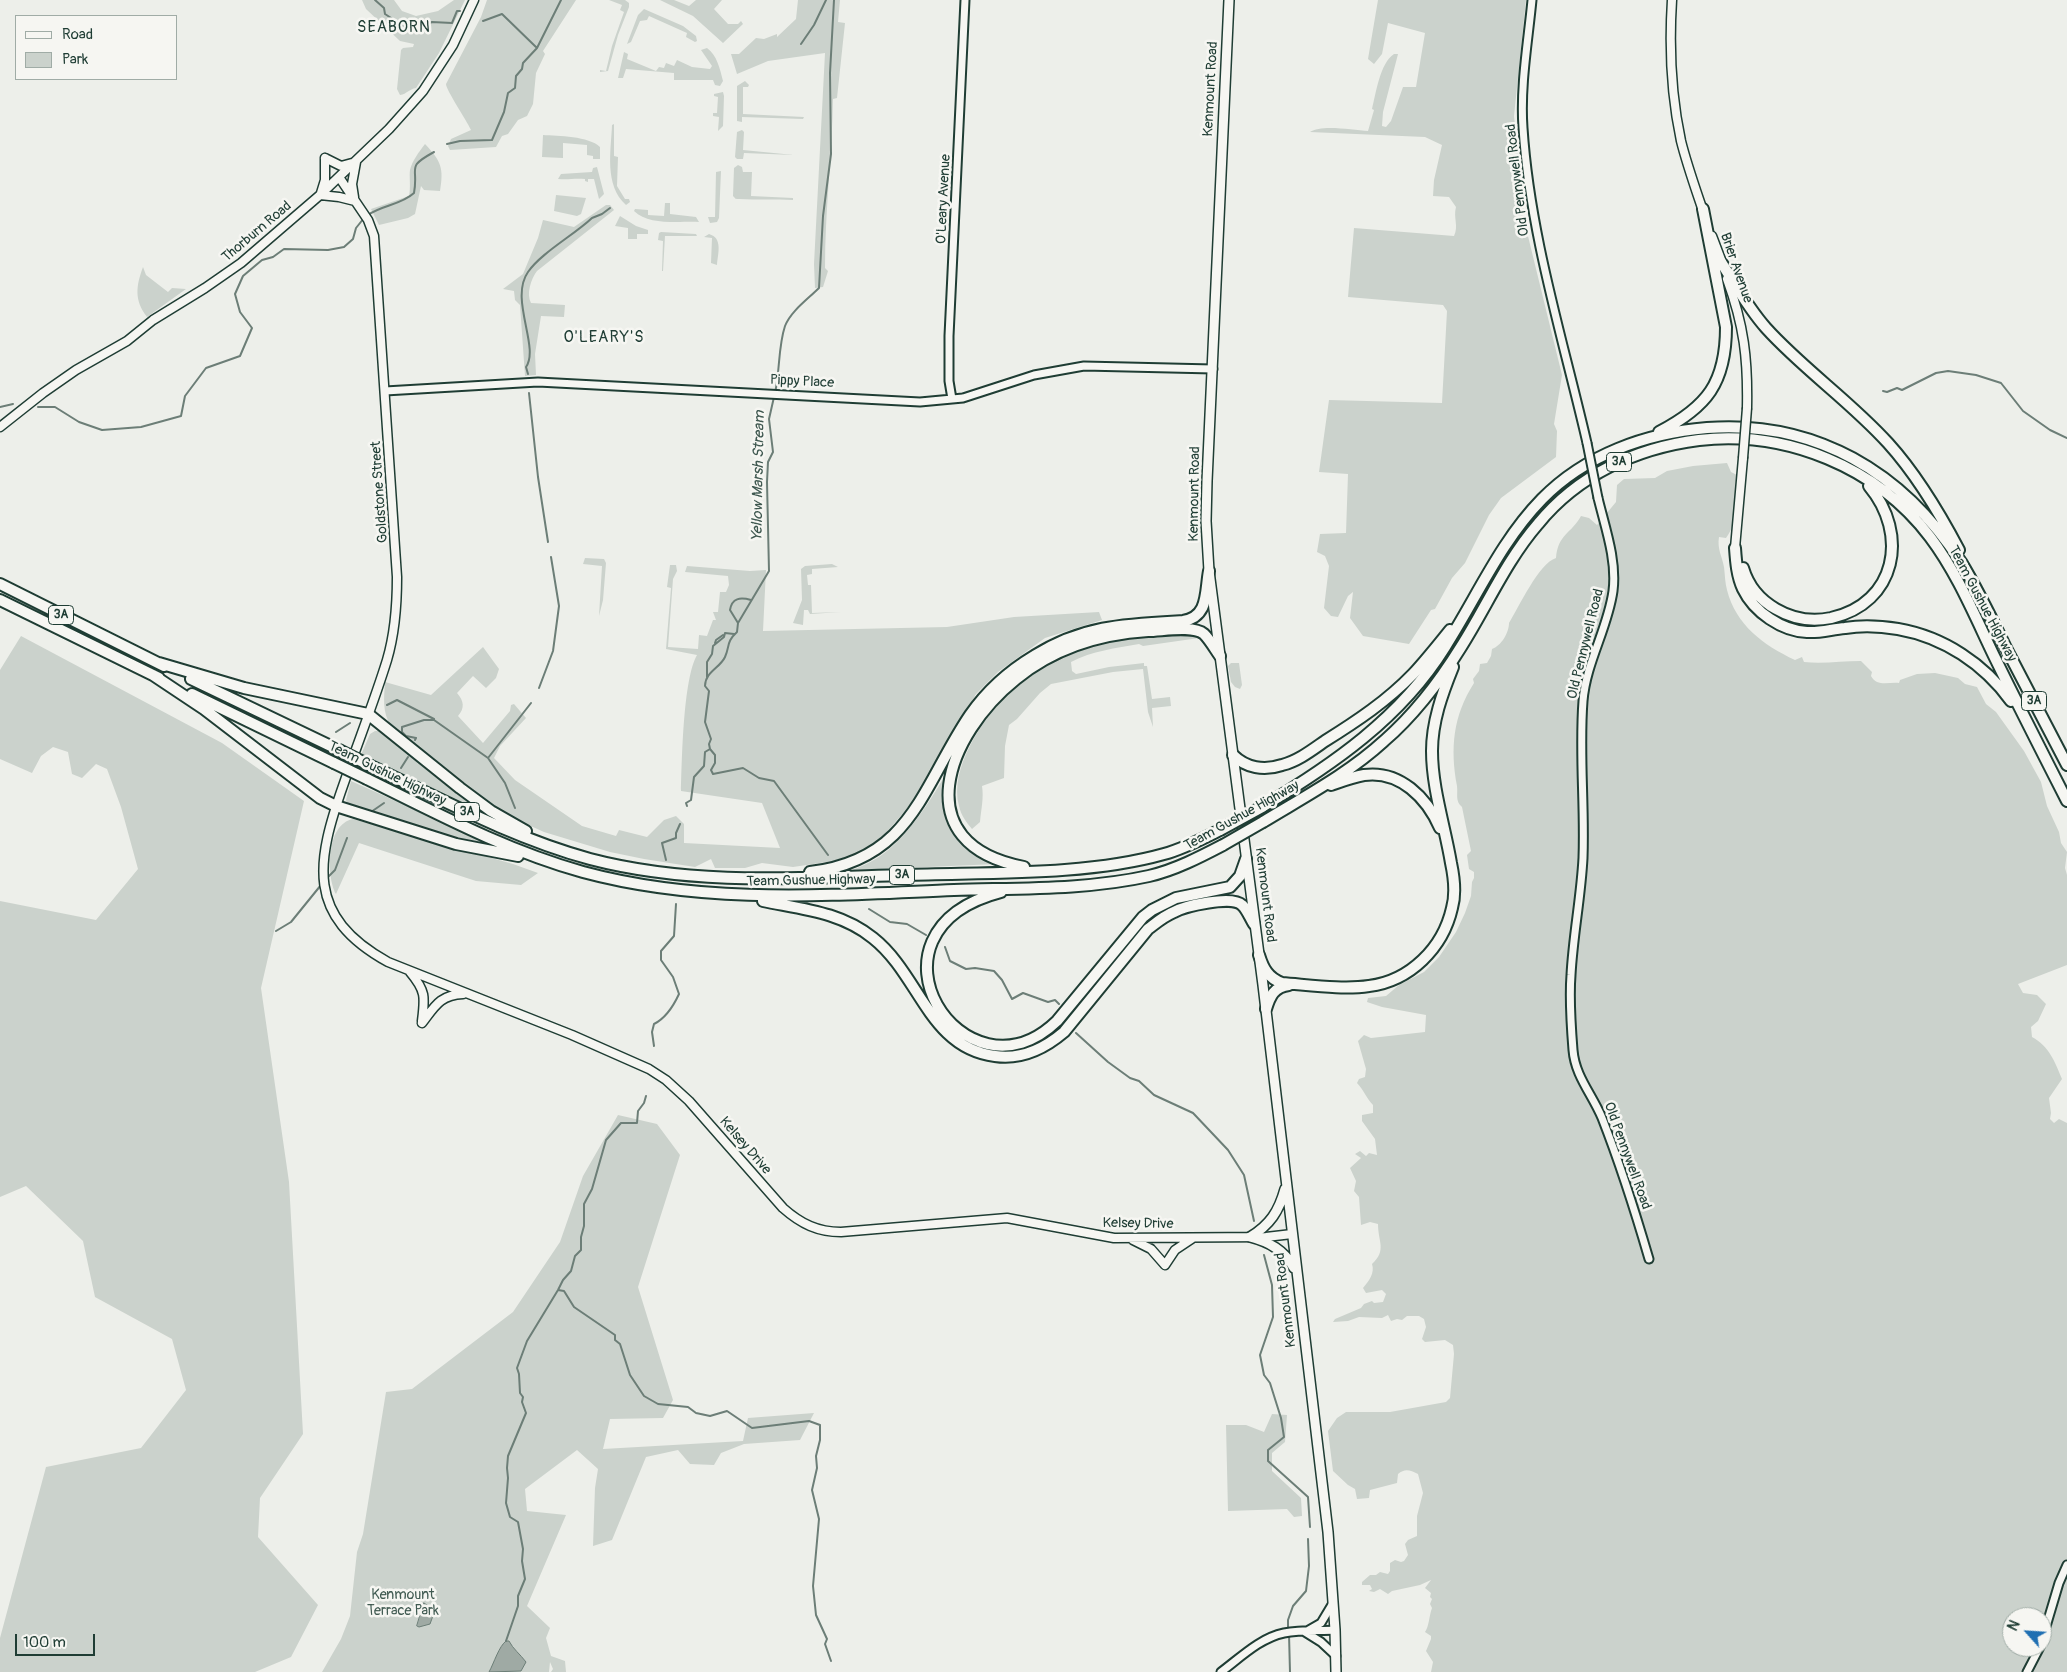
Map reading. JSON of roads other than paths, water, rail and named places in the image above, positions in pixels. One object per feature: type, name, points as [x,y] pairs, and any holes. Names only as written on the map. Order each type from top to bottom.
[{"type":"highway","points":[[1635,443],[1686,418],[1705,399],[1717,380],[1723,362],[1726,345],[1726,327],[1703,209]]},
{"type":"highway","points":[[1721,262],[1752,311],[1766,328],[1861,415],[1915,476],[1955,542],[1978,592]]},
{"type":"highway","name":"Team Gushue Highway","points":[[0,584],[371,766],[504,828],[592,859],[646,870],[756,880],[1047,870],[1099,866],[1147,858],[1181,849],[1220,830],[1262,807],[1334,761],[1380,724],[1400,706],[1440,655],[1504,547],[1522,521],[1544,497],[1571,476],[1615,449],[1654,436],[1694,429],[1742,428],[1798,436],[1838,450],[1854,458],[1888,481],[1918,507],[1945,540],[1978,592],[2067,765]]},
{"type":"highway","name":"Team Gushue Highway","points":[[0,600],[505,846],[551,862],[646,886],[740,896],[829,895],[1097,884],[1152,876],[1196,859],[1320,788],[1386,740],[1425,698],[1443,675],[1462,646],[1516,552],[1537,524],[1557,502],[1576,487],[1607,468],[1630,457],[1652,450],[1690,441],[1726,438],[1752,440],[1789,445],[1819,454],[1857,474],[1901,506],[1931,538],[1955,578],[2067,800]]},
{"type":"highway","points":[[1735,548],[1744,574],[1754,591],[1781,612],[1815,621],[1840,616],[1863,604],[1873,595],[1887,573],[1891,561],[1892,537],[1891,526],[1883,506],[1873,490],[1857,474]]},
{"type":"highway","points":[[1735,548],[1737,572],[1743,590],[1757,608],[1773,621],[1794,630],[1805,632],[1872,626],[1900,629],[1932,638],[1961,653],[1989,676],[2004,692],[2028,725]]},
{"type":"highway","points":[[756,880],[823,871],[849,863],[870,853],[889,839],[912,816],[930,788],[970,716],[987,694],[1010,673],[1034,656],[1074,636],[1111,626],[1183,621],[1194,618],[1202,610],[1209,571]]},
{"type":"highway","points":[[1233,755],[1240,762],[1249,766],[1266,768],[1283,765],[1300,757],[1363,717],[1412,674],[1432,652],[1476,595]]},
{"type":"highway","points":[[1047,870],[1023,867],[992,858],[973,847],[965,839],[953,820],[948,798],[951,771],[957,754],[982,713],[998,695],[1036,665],[1058,652],[1106,636],[1130,632],[1193,630],[1204,635],[1220,656]]},
{"type":"highway","points":[[1258,955],[1271,978],[1282,983],[1360,987],[1393,980],[1423,960],[1434,948],[1444,932],[1452,908],[1453,880],[1432,766],[1433,734],[1440,700],[1462,646]]},
{"type":"highway","points":[[159,663],[244,688],[368,714],[491,811],[565,851]]},
{"type":"highway","points":[[153,675],[204,709],[320,798],[336,806],[456,844],[551,862]]},
{"type":"highway","points":[[1320,788],[1366,774],[1396,779],[1409,786],[1421,796],[1430,808],[1449,852]]},
{"type":"highway","points":[[1016,888],[969,903],[953,914],[941,926],[933,941],[927,959],[927,977],[932,995],[940,1011],[952,1026],[967,1036],[983,1043],[1000,1046],[1032,1040],[1046,1032],[1143,917],[1152,910],[1176,898],[1230,887],[1240,876],[1246,859]]},
{"type":"highway","points":[[740,896],[826,913],[860,929],[875,939],[907,976],[937,1023],[948,1036],[970,1050],[1001,1057],[1036,1052],[1050,1044],[1064,1032],[1148,929],[1176,911],[1206,903],[1237,902],[1242,904],[1254,924]]},
{"type":"highway","points":[[1266,1009],[1270,997],[1276,988],[1300,984]]},
{"type":"main road","name":"Thorburn Road","points":[[0,427],[76,370],[128,341],[153,320],[241,263],[320,195],[406,111],[431,80],[453,46],[474,0]]},
{"type":"main road","name":"Kenmount Road","points":[[1229,0],[1206,520],[1209,571],[1266,1009],[1328,1532],[1336,1630],[1336,1672]]},
{"type":"main road","name":"Brier Avenue","points":[[1672,0],[1670,32],[1671,76],[1681,142],[1742,325],[1746,353],[1747,408],[1735,548]]},
{"type":"main road","points":[[325,158],[341,166],[356,161],[352,184],[356,201],[320,195],[325,180],[325,158]]},
{"type":"main road","name":"Goldstone Street","points":[[336,806],[391,645],[396,618],[397,595],[397,560],[374,244],[367,217],[339,177]]},
{"type":"main road","name":"Kelsey Drive","points":[[336,806],[322,858],[328,899],[335,914],[353,939],[376,956],[572,1035],[649,1069],[666,1080],[688,1101],[783,1208],[810,1227],[826,1232],[842,1232],[1007,1218],[1107,1238],[1250,1237],[1292,1234]]},
{"type":"main road","points":[[409,970],[421,985],[424,994],[422,1023],[440,1000],[451,994],[468,994]]},
{"type":"main road","points":[[1250,1237],[1261,1230],[1274,1217],[1286,1184]]},
{"type":"main road","points":[[1129,1239],[1151,1249],[1165,1265],[1176,1250],[1194,1237]]},
{"type":"main road","points":[[1250,1237],[1265,1241],[1280,1251],[1291,1262],[1297,1273]]},
{"type":"street","name":"O'Leary Avenue","points":[[952,399],[949,381],[950,336],[966,0]]},
{"type":"street","name":"Old Pennywell Road","points":[[1532,0],[1523,106],[1529,196],[1613,565],[1614,582],[1608,614],[1583,698],[1581,738],[1583,855],[1581,893],[1571,975],[1573,1049],[1576,1069],[1599,1110],[1611,1141],[1636,1212],[1649,1259]]},
{"type":"street","name":"Pippy Place","points":[[385,391],[538,382],[780,393],[920,402],[952,399],[976,394],[1034,375],[1084,366],[1213,369]]},
{"type":"street","points":[[2052,1607],[2067,1565]]},
{"type":"street","points":[[1304,1632],[1321,1623],[1333,1602]]},
{"type":"street","points":[[1221,1672],[1261,1642],[1284,1633],[1336,1630]]},
{"type":"street","points":[[1304,1632],[1321,1642],[1336,1656]]},
{"type":"street","points":[[2027,1672],[2035,1657]]},
{"type":"waterway","points":[[375,0],[384,8],[385,14],[408,29],[413,30],[432,22],[452,23],[457,11],[460,11]]},
{"type":"waterway","points":[[447,144],[460,141],[492,140],[504,112],[508,93],[515,88],[516,76],[522,69],[523,63],[537,48],[561,0]]},
{"type":"waterway","points":[[801,44],[814,25],[826,0]]},
{"type":"waterway","name":"Yellow Marsh Stream","points":[[775,393],[781,342],[785,326],[795,310],[819,288],[823,216],[831,154],[830,73],[834,0]]},
{"type":"waterway","points":[[483,21],[502,14],[537,48]]},
{"type":"waterway","points":[[368,215],[403,200],[414,193],[416,165],[434,152]]},
{"type":"waterway","points":[[528,374],[526,367],[530,348],[522,295],[523,283],[528,272],[549,251],[592,218],[610,208]]},
{"type":"waterway","points":[[38,407],[55,407],[79,422],[102,430],[141,427],[181,416],[185,396],[206,368],[240,356],[252,328],[240,312],[235,294],[243,276],[262,260],[273,257],[284,249],[328,250],[344,247],[353,239],[356,228],[364,218]]},
{"type":"waterway","points":[[1883,391],[1887,392],[1897,388],[1902,390],[1936,373],[1948,371],[1976,375],[2001,383],[2023,411],[2050,430],[2067,438]]},
{"type":"waterway","points":[[529,393],[538,477],[548,542]]},
{"type":"waterway","name":"Yellow Marsh Stream","points":[[774,397],[769,419],[773,452],[768,462],[767,482],[769,571],[738,623],[737,632],[730,641],[723,661],[707,677],[705,686],[709,691],[705,722],[711,739],[710,749],[715,755],[715,763],[711,770],[713,774],[743,768],[759,778],[774,781],[828,855]]},
{"type":"waterway","points":[[0,407],[13,404]]},
{"type":"waterway","points":[[539,688],[553,651],[559,606],[551,557]]},
{"type":"waterway","points":[[738,623],[730,610],[731,606],[737,599],[751,600]]},
{"type":"waterway","points":[[707,677],[707,662],[712,654],[713,646],[724,637],[725,633],[734,634]]},
{"type":"waterway","points":[[715,643],[723,635]]},
{"type":"waterway","points":[[387,705],[397,700],[434,719]]},
{"type":"waterway","points":[[515,808],[505,783],[488,758],[531,703]]},
{"type":"waterway","points":[[415,740],[416,738],[406,736],[402,732],[402,727],[424,720],[434,720],[488,758]]},
{"type":"waterway","points":[[336,732],[350,723]]},
{"type":"waterway","name":"Yellow Marsh Stream","points":[[687,806],[686,803],[691,800],[694,777],[704,766],[705,752],[710,749]]},
{"type":"waterway","points":[[401,768],[408,757]]},
{"type":"waterway","points":[[371,812],[384,803]]},
{"type":"waterway","name":"Yellow Marsh Stream","points":[[666,860],[662,843],[676,838],[680,824]]},
{"type":"waterway","points":[[327,878],[335,870],[347,838]]},
{"type":"waterway","points":[[276,931],[291,922],[321,885]]},
{"type":"waterway","name":"Yellow Marsh Stream","points":[[654,1046],[652,1032],[654,1024],[669,1012],[679,994],[673,977],[661,960],[661,951],[674,936],[676,904]]},
{"type":"waterway","points":[[869,909],[890,922],[907,924],[926,935]]},
{"type":"waterway","points":[[945,947],[950,961],[966,969],[975,968],[994,971],[1002,980],[1012,999],[1023,993],[1048,1002],[1055,1000],[1059,1004]]},
{"type":"waterway","points":[[1076,1033],[1108,1062],[1130,1078],[1139,1081],[1154,1095],[1193,1113],[1228,1150],[1244,1175],[1254,1221]]},
{"type":"waterway","name":"Yellow Marsh Stream","points":[[506,1641],[518,1606],[518,1596],[525,1579],[522,1561],[523,1549],[518,1522],[510,1517],[506,1503],[508,1456],[526,1413],[522,1402],[523,1397],[520,1393],[517,1368],[527,1341],[563,1280],[571,1271],[575,1256],[581,1250],[584,1204],[592,1189],[606,1140],[621,1123],[637,1123],[638,1111],[644,1103],[646,1096]]},
{"type":"waterway","points":[[1264,1255],[1272,1285],[1273,1317],[1260,1355],[1264,1375],[1270,1383],[1281,1418],[1284,1437],[1268,1450],[1268,1461],[1308,1497],[1310,1527]]},
{"type":"waterway","points":[[558,1290],[564,1291],[574,1307],[615,1335],[615,1340],[620,1344],[630,1375],[644,1396],[658,1404],[688,1407],[696,1413],[710,1416],[727,1411],[752,1428],[809,1421],[820,1425],[820,1440],[816,1456],[817,1468],[812,1490],[819,1519],[813,1586],[816,1615],[827,1639],[825,1644],[831,1661]]},
{"type":"waterway","points":[[1288,1630],[1288,1620],[1293,1606],[1306,1591],[1309,1566],[1308,1539]]},
{"type":"waterway","points":[[1289,1634],[1290,1672]]},
{"type":"district","name":"SEABORN","points":[[394,28]]},
{"type":"district","name":"O'LEARY'S","points":[[604,338]]},
{"type":"park label","name":"Kenmount Terrace Park","points":[[403,1604]]}]
